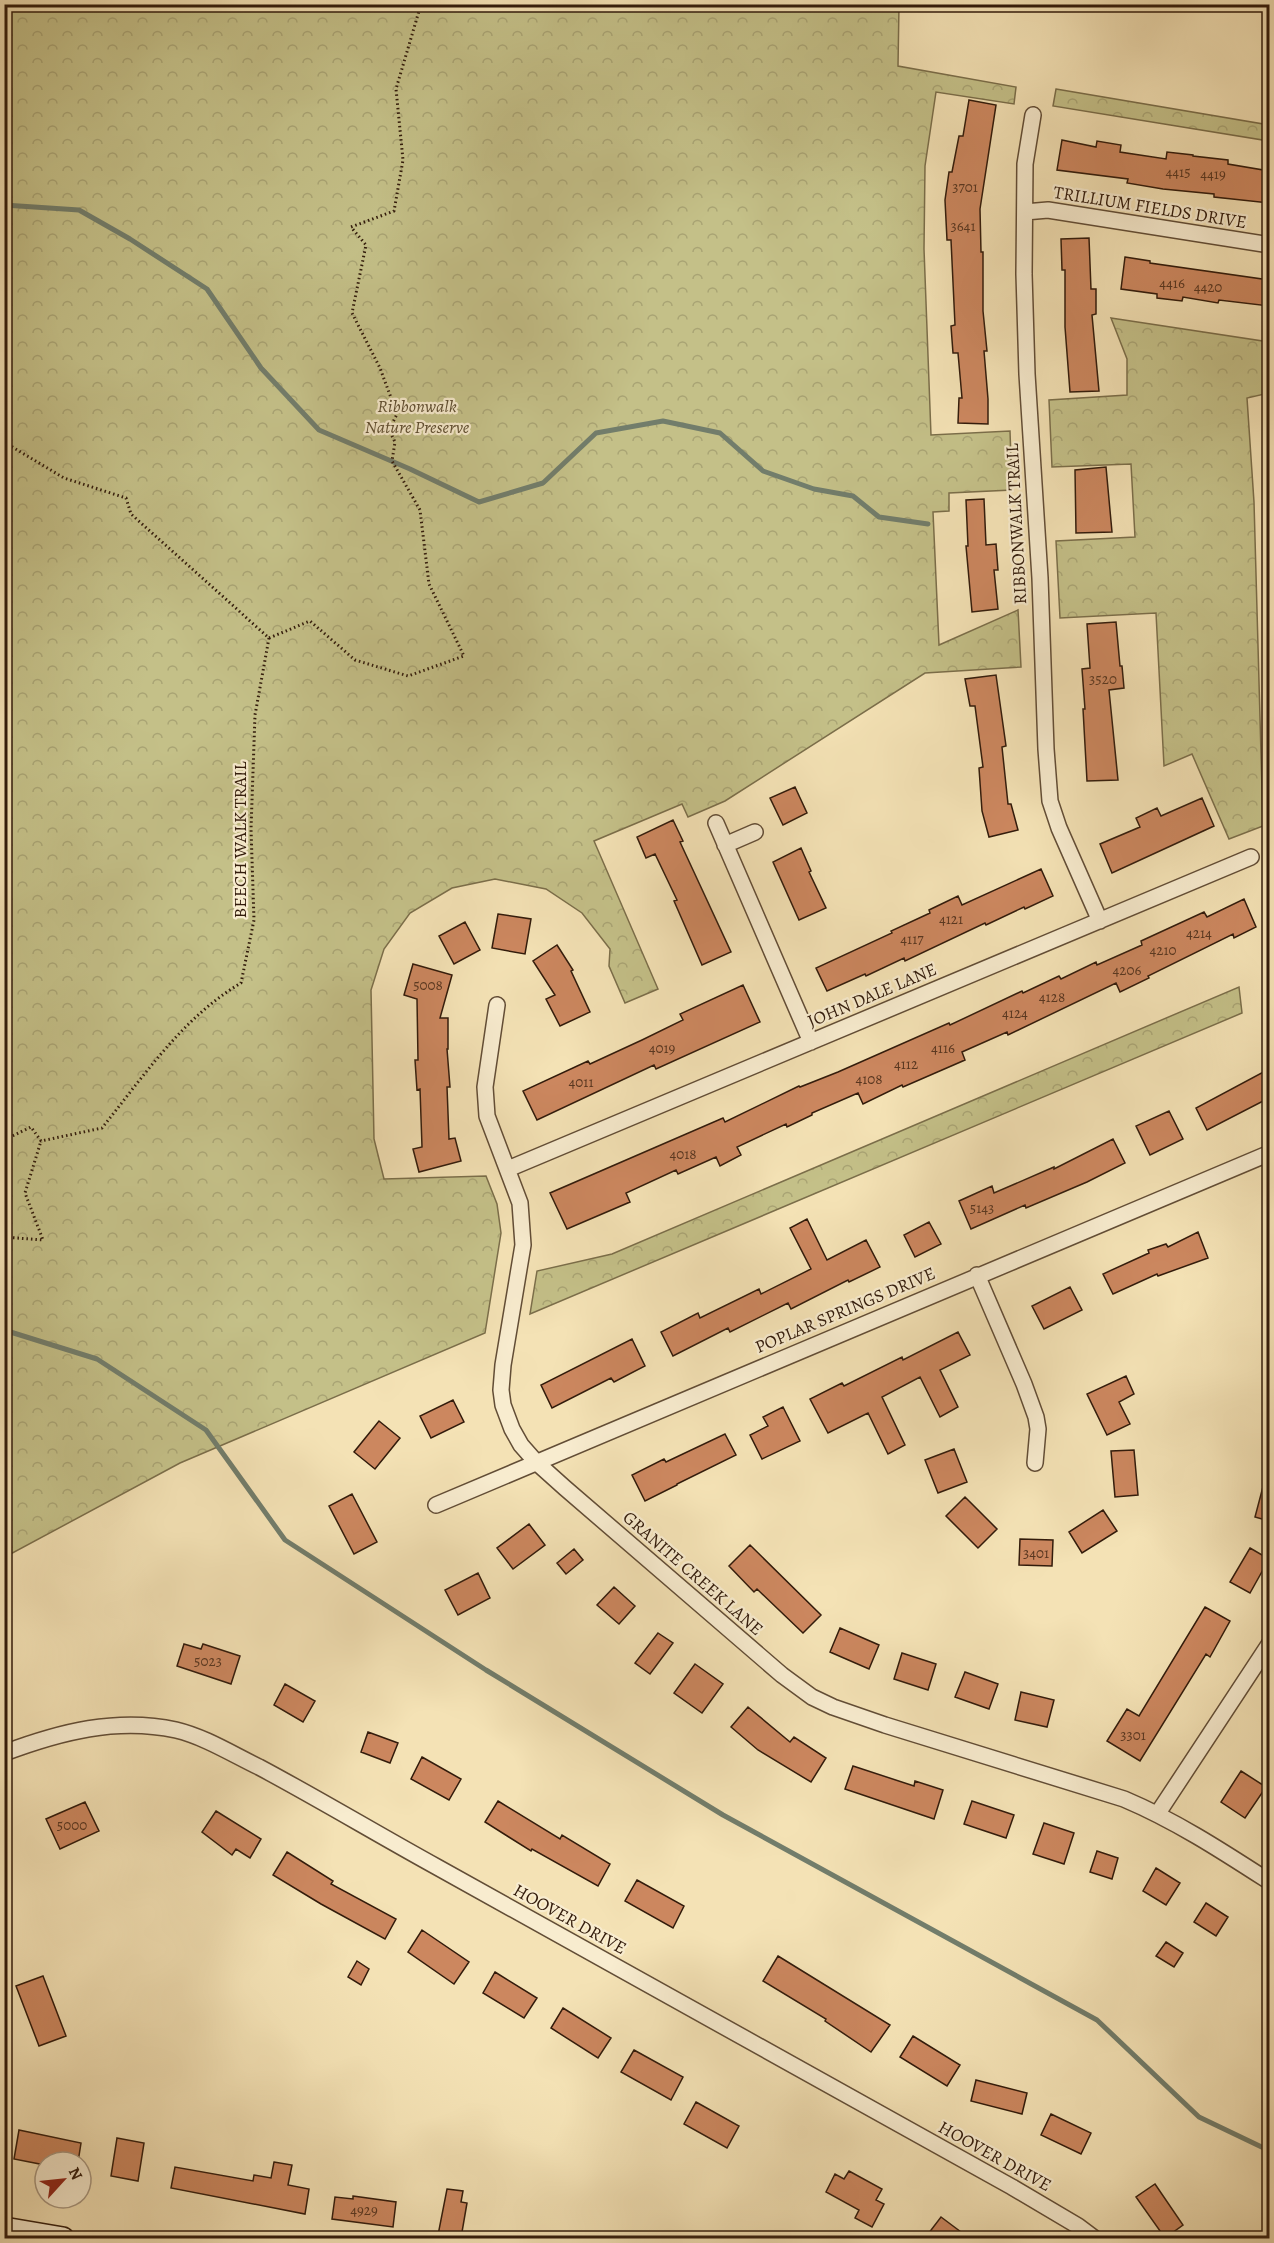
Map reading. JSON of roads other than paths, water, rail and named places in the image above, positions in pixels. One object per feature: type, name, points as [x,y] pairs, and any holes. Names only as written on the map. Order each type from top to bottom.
[{"type":"main road","points":[[4,2228],[63,2238]]},
{"type":"street","name":"RIBBONWALK TRAIL","points":[[1033,115],[1025,164],[1027,374],[1040,578],[1050,801],[1059,828],[1100,921]]},
{"type":"street","name":"TRILLIUM FIELDS DRIVE","points":[[1025,212],[1048,210],[1269,245]]},
{"type":"street","points":[[716,823],[811,1042]]},
{"type":"street","points":[[725,846],[755,832]]},
{"type":"street","name":"JOHN DALE LANE","points":[[508,1169],[1251,857]]},
{"type":"street","name":"GRANITE CREEK LANE","points":[[497,1005],[485,1087],[487,1116],[520,1203],[523,1245],[501,1390],[503,1405],[521,1445],[537,1462],[764,1660],[812,1697],[833,1707],[885,1725],[1094,1788],[1158,1813],[1197,1835],[1269,1882]]},
{"type":"street","name":"POPLAR SPRINGS DRIVE","points":[[436,1505],[1269,1153]]},
{"type":"street","points":[[977,1275],[1036,1417],[1038,1429],[1035,1463]]},
{"type":"street","points":[[1158,1813],[1269,1643]]},
{"type":"street","name":"HOOVER DRIVE","points":[[4,1753],[70,1732],[113,1725],[144,1725],[177,1731],[218,1746],[312,1795],[444,1871],[1012,2187],[1094,2238]]},
{"type":"waterway","points":[[4,205],[79,210],[130,239],[207,289],[261,368],[319,430],[479,502],[543,483],[596,433],[663,421],[720,433],[763,471],[814,489],[853,496],[879,517],[928,524]]},
{"type":"waterway","points":[[4,1330],[97,1359],[206,1430],[285,1540],[486,1670],[723,1815],[1097,2020],[1199,2117],[1270,2151]]},
{"type":"park label","name":"Ribbonwalk Nature Preserve","points":[[417,416]]}]
